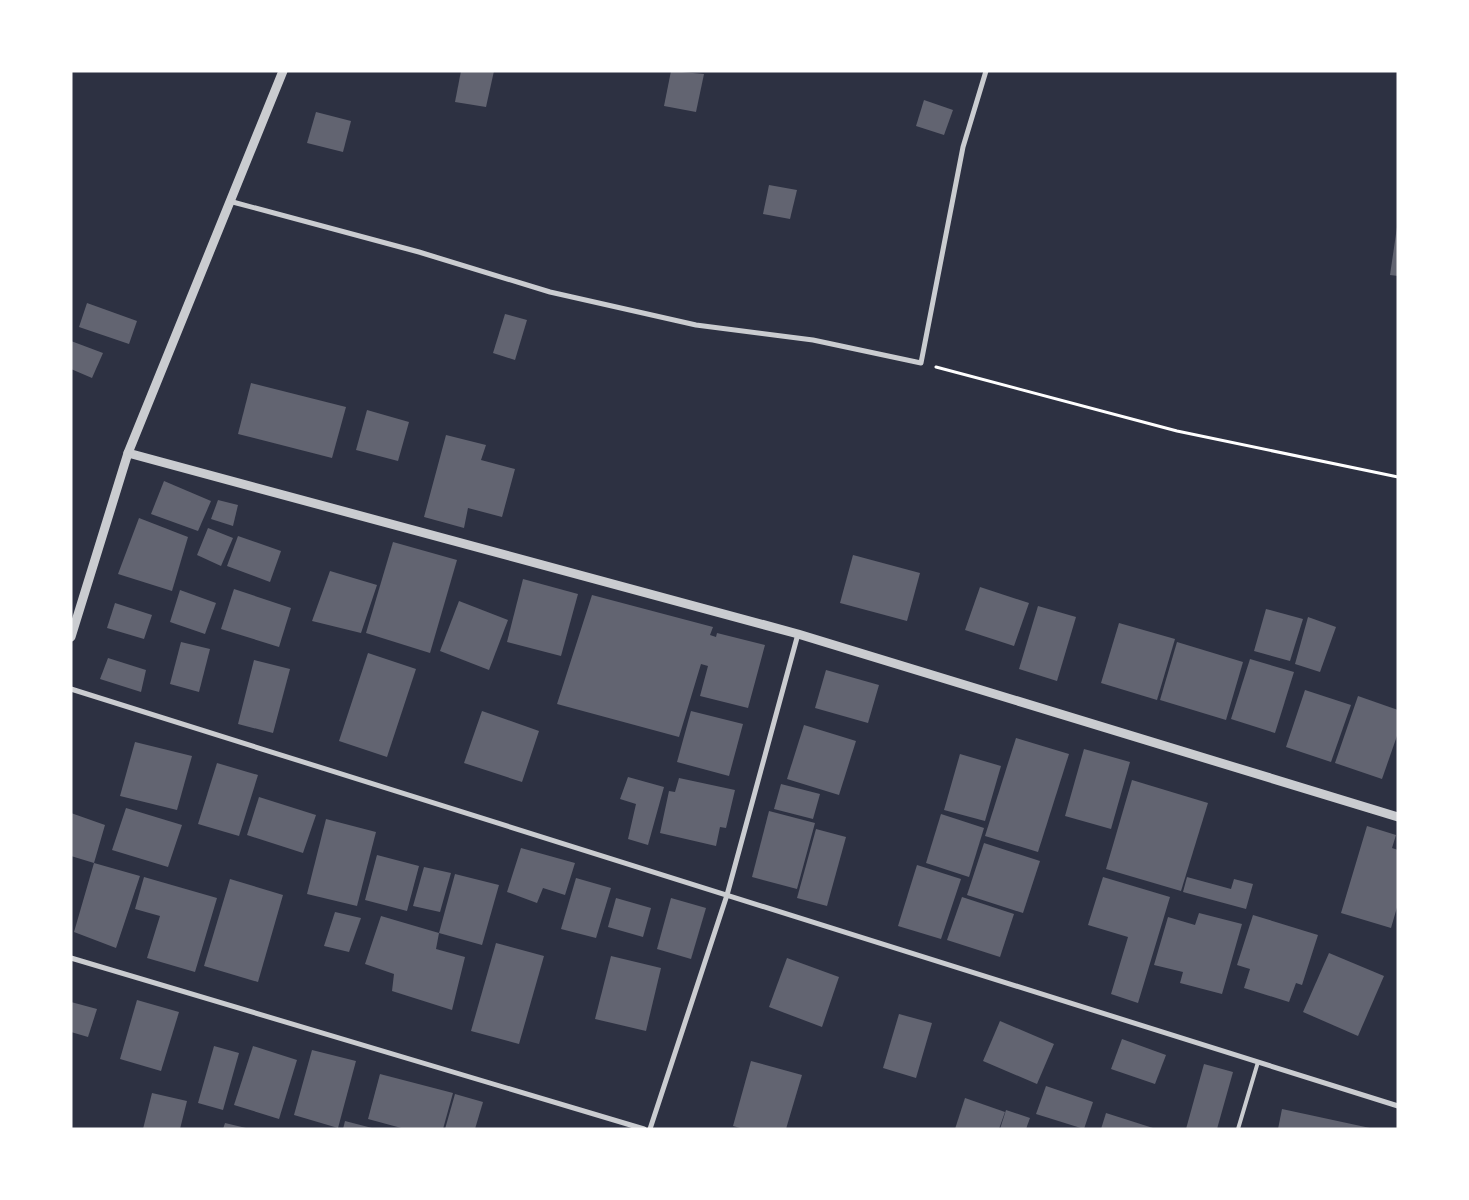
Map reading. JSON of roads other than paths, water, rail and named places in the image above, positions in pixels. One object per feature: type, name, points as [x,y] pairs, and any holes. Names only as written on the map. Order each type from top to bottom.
[{"type":"street","points":[[71,637],[128,453],[229,200],[283,71]]},
{"type":"street","points":[[229,200],[419,252],[550,292],[696,325],[813,340],[921,363],[963,147],[986,71]]},
{"type":"street","points":[[128,453],[798,634],[1398,816]]},
{"type":"street","points":[[650,1129],[727,895],[798,634]]},
{"type":"street","points":[[71,690],[1398,1106]]},
{"type":"street","points":[[71,958],[644,1129]]},
{"type":"lane","points":[[1238,1129],[1258,1062]]}]
